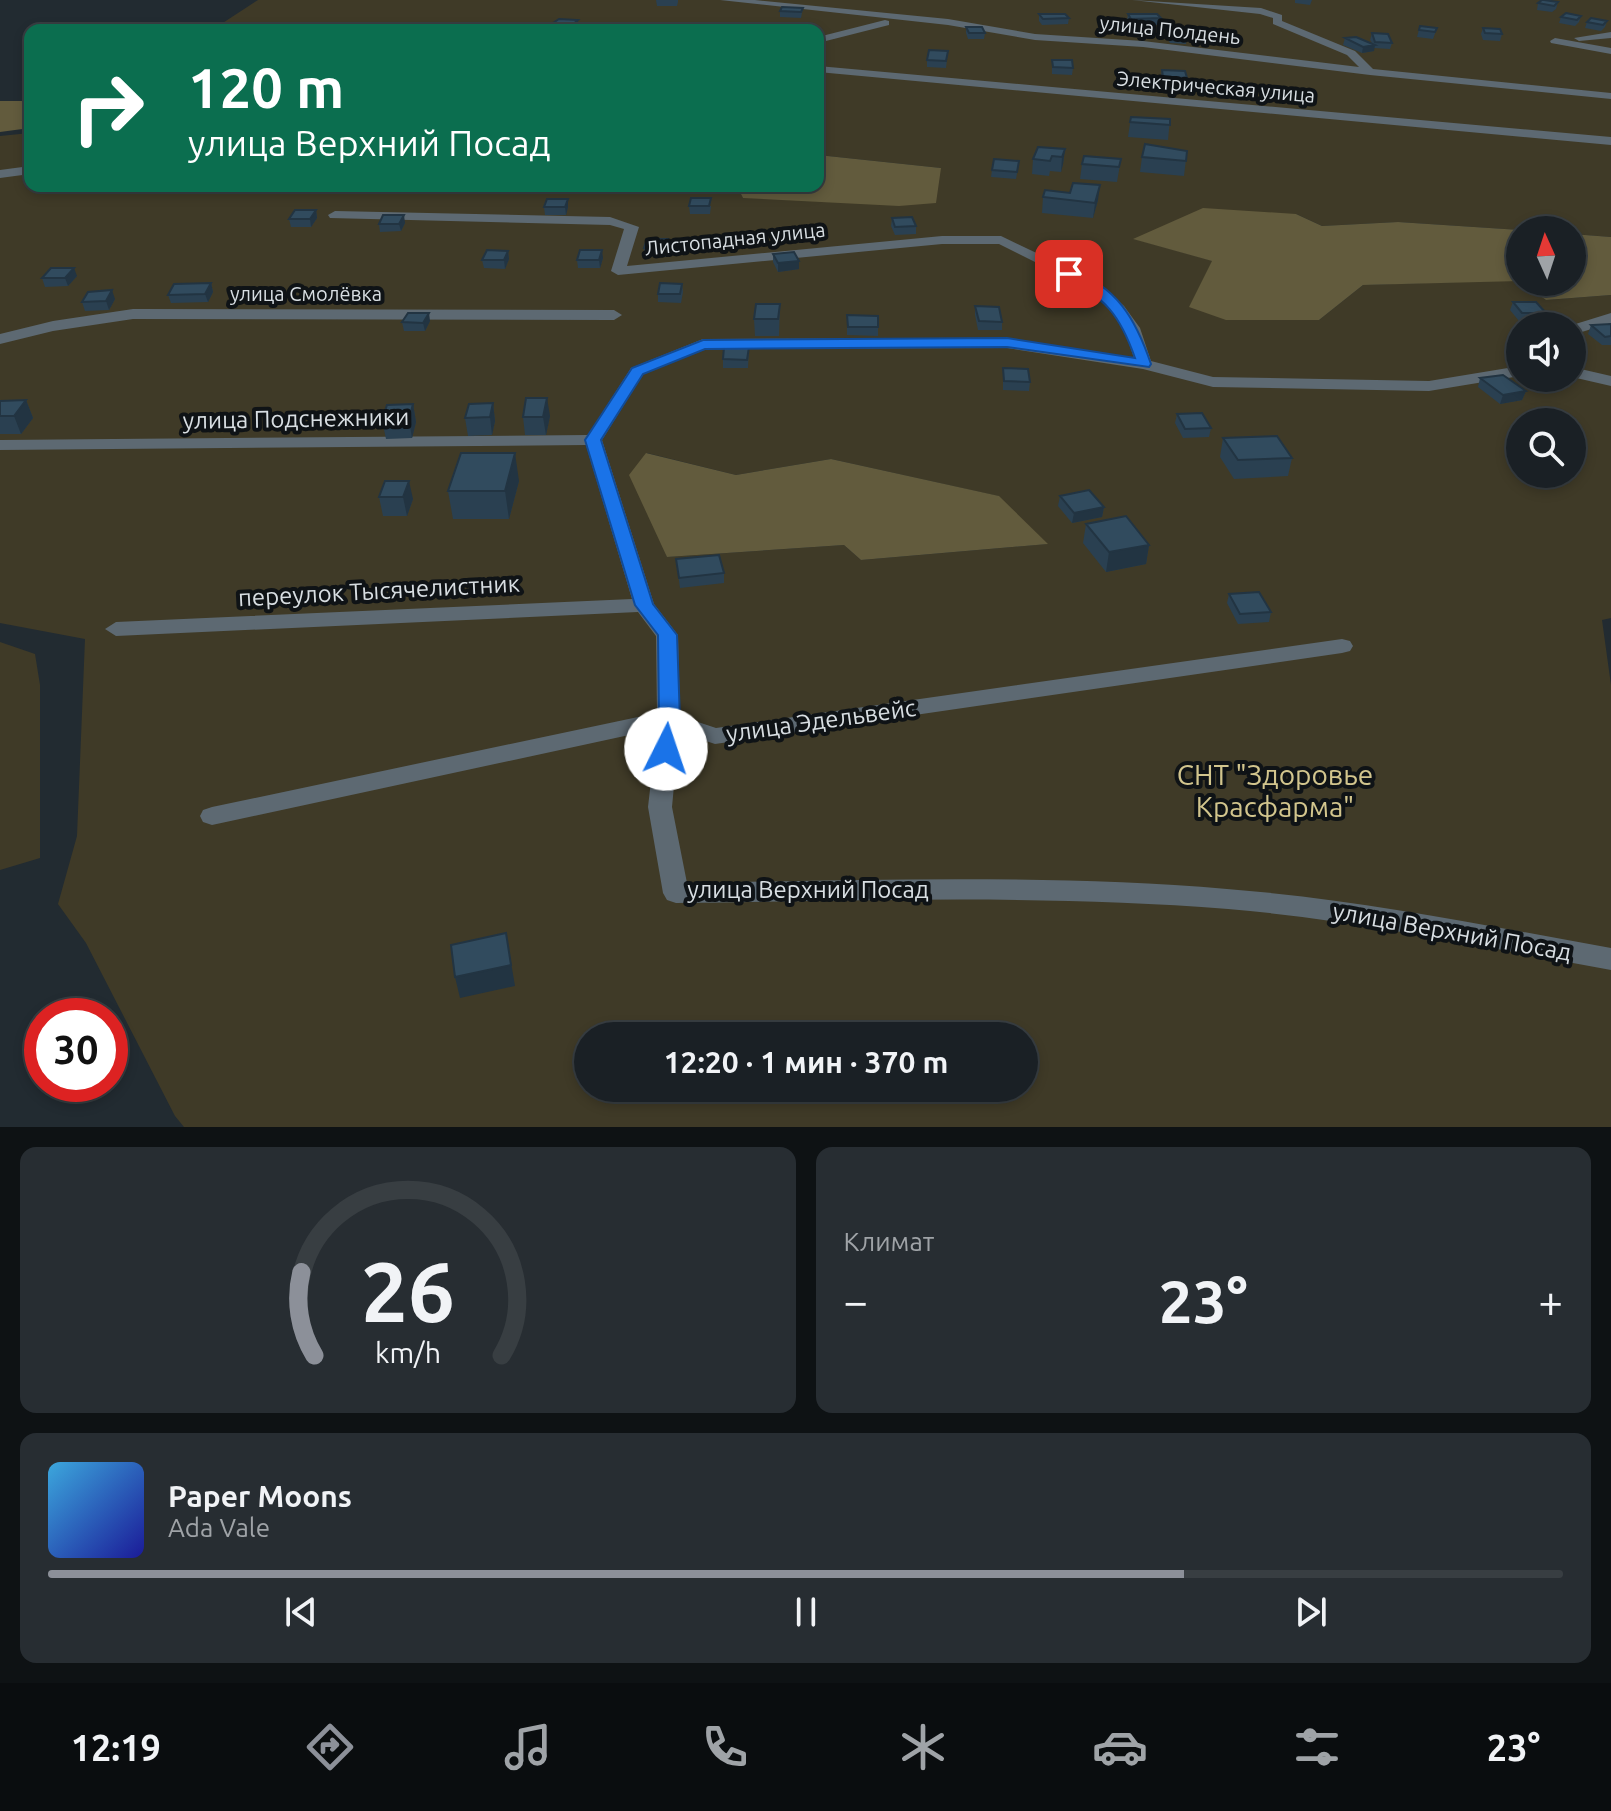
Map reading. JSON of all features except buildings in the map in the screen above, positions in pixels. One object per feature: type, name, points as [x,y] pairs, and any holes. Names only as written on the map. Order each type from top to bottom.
[{"type":"street","name":"улица Полдень","points":[[725,0],[948,22],[1035,37],[1143,44],[1370,72],[1611,96]]},
{"type":"street","points":[[1137,0],[1261,11],[1278,17],[1277,22],[1351,53],[1370,72]]},
{"type":"street","points":[[824,38],[900,19]]},
{"type":"street","points":[[1611,35],[1555,41],[1611,51]]},
{"type":"street","name":"Электрическая улица","points":[[824,70],[1611,141]]},
{"type":"street","points":[[0,174],[24,171]]},
{"type":"street","name":"Листопадная улица","points":[[335,215],[610,221],[632,227],[618,271],[942,240],[1001,240],[1092,285],[1119,309],[1132,328],[1144,364]]},
{"type":"street","name":"улица Смолёвка","points":[[0,339],[53,326],[133,314],[614,315]]},
{"type":"street","points":[[1586,326],[1611,318]]},
{"type":"street","points":[[593,440],[637,371],[703,344],[1007,343],[1144,364],[1213,382],[1429,386],[1506,373]]},
{"type":"street","points":[[1586,375],[1611,381]]},
{"type":"street","name":"улица Подснежники","points":[[0,445],[593,440]]},
{"type":"street","name":"улица Верхний Посад","points":[[593,440],[644,605],[667,635],[669,720],[660,807],[676,893],[1003,889],[1142,894],[1307,907],[1611,959]]},
{"type":"street","name":"переулок Тысячелистник","points":[[116,629],[644,605]]},
{"type":"street","name":"улица Эдельвейс","points":[[669,720],[715,736],[1342,646]]},
{"type":"street","points":[[212,816],[669,720]]},
{"type":"green space","name":"СНТ \"Здоровье Красфарма\"","points":[[258,0],[1611,0],[1611,237],[1586,235],[1586,216],[1506,216],[1506,229],[1398,222],[1322,226],[1296,214],[1135,239],[1213,261],[1319,320],[1363,285],[1506,280],[1506,296],[1541,296],[1546,300],[1611,295],[1611,618],[1602,620],[1611,685],[1611,1127],[184,1127],[175,1116],[128,1025],[128,998],[114,998],[86,943],[58,904],[77,836],[85,639],[0,623],[0,136],[24,134],[24,192],[740,192],[743,198],[783,192],[824,192],[824,186],[941,168],[824,156],[824,24],[221,24]],"holes":[[[647,453],[736,475],[831,459],[998,496],[1047,544],[861,560],[844,545],[667,557]]]},
{"type":"green space","points":[[0,642],[35,654],[40,685],[40,858],[0,870]]},
{"type":"shaded area","points":[[0,101],[24,101],[24,129],[0,132]]},
{"type":"shaded area","points":[[824,156],[941,168],[936,203],[899,206],[743,198],[740,192],[824,192]]},
{"type":"shaded area","points":[[1203,208],[1296,214],[1322,226],[1398,222],[1506,229],[1506,281],[1363,285],[1319,320],[1226,320],[1189,307],[1212,261],[1133,239]]},
{"type":"shaded area","points":[[1586,235],[1611,237],[1611,295],[1546,300],[1540,296],[1586,296]]},
{"type":"shaded area","points":[[646,453],[736,475],[831,459],[999,496],[1048,544],[861,560],[844,545],[667,557],[629,475]]},
{"type":"route","points":[[666,749],[669,720],[667,635],[644,605],[593,440],[637,371],[703,344],[1007,343],[1144,364],[1132,328],[1119,309],[1092,285],[1069,274]]}]
